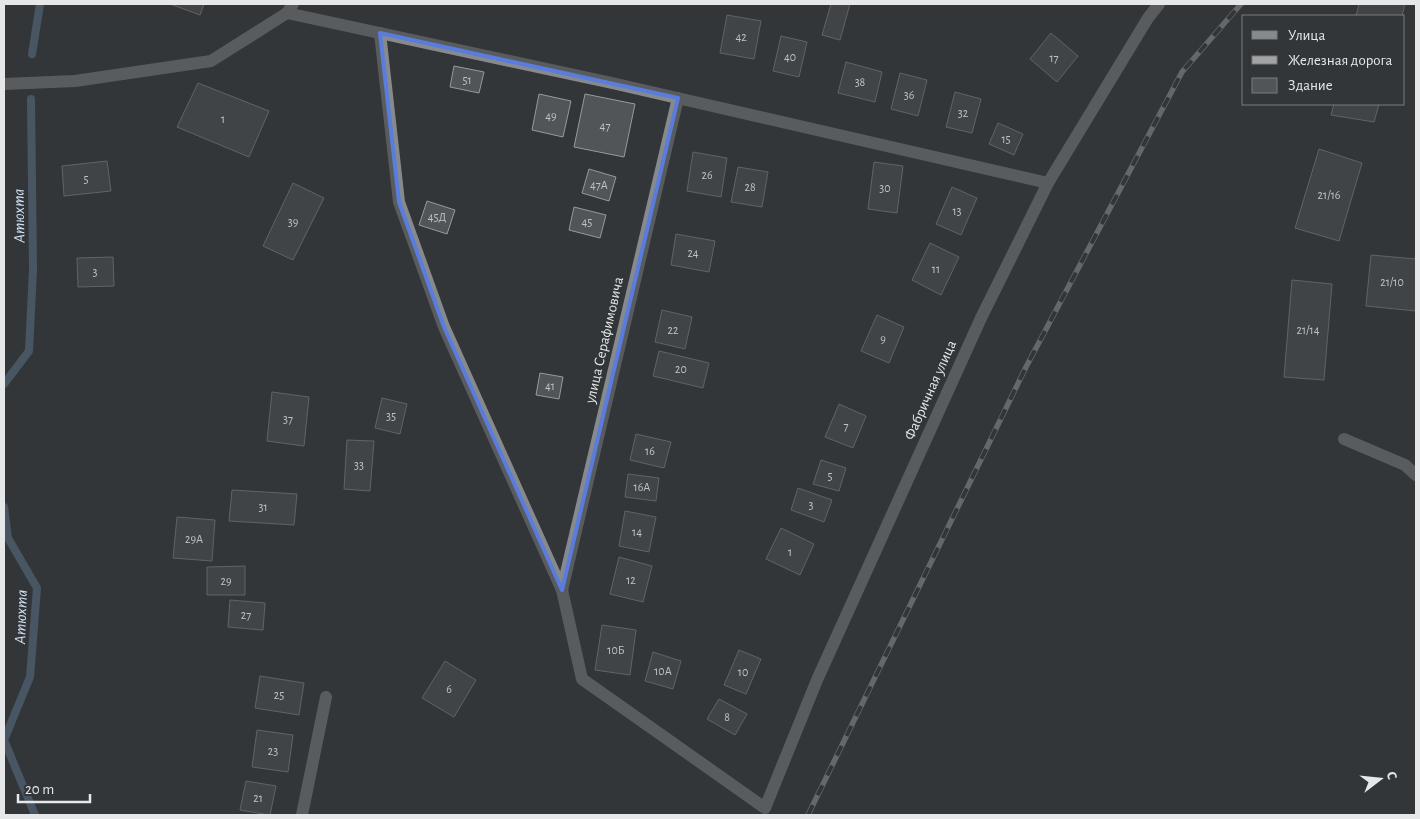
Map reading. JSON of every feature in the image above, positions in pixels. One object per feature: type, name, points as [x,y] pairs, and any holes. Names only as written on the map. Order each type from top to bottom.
[{"type":"street","name":"Фабричная улица","points":[[562,590],[582,679],[765,808],[822,670],[980,318],[1048,183],[1143,26],[1159,4]]},
{"type":"street","points":[[4,84],[75,81],[210,61],[290,8],[380,33],[678,98],[1048,183]]},
{"type":"street","points":[[380,33],[399,202],[444,327],[562,590]]},
{"type":"street","name":"улица Серафимовича","points":[[562,590],[678,98]]},
{"type":"street","points":[[1344,439],[1406,465],[1416,475]]},
{"type":"street","points":[[302,815],[326,697]]},
{"type":"highlighted area","points":[[380,33],[678,98],[562,590],[444,327],[399,202]]},
{"type":"building","points":[[170,4],[204,4],[200,15]]},
{"type":"building","points":[[831,4],[850,4],[840,40],[822,35]]},
{"type":"building","points":[[1359,4],[1405,4],[1402,15],[1356,15]]},
{"type":"building","points":[[727,15],[761,21],[754,59],[720,53]]},
{"type":"building","points":[[1051,33],[1078,56],[1057,82],[1030,59]]},
{"type":"building","points":[[781,36],[807,42],[799,77],[773,71]]},
{"type":"building","points":[[846,62],[882,72],[875,102],[838,93]]},
{"type":"building","points":[[454,66],[484,72],[479,93],[450,87]]},
{"type":"building","points":[[900,73],[927,80],[918,116],[891,109]]},
{"type":"building","points":[[198,83],[269,111],[249,157],[177,127]]},
{"type":"building","points":[[955,92],[981,99],[972,133],[946,127]]},
{"type":"building","points":[[539,94],[571,101],[563,137],[532,130]]},
{"type":"building","points":[[585,94],[635,104],[624,157],[574,147]]},
{"type":"building","points":[[1334,105],[1379,105],[1374,122],[1331,115]]},
{"type":"building","points":[[998,123],[1023,134],[1014,155],[989,144]]},
{"type":"building","points":[[1319,149],[1362,163],[1339,241],[1295,228]]},
{"type":"building","points":[[693,152],[727,158],[721,197],[687,191]]},
{"type":"building","points":[[107,161],[111,191],[64,196],[62,166]]},
{"type":"building","points":[[874,162],[903,166],[897,213],[868,209]]},
{"type":"building","points":[[738,167],[768,172],[762,207],[731,202]]},
{"type":"building","points":[[589,169],[616,177],[609,201],[582,193]]},
{"type":"building","points":[[293,183],[324,198],[293,260],[263,246]]},
{"type":"building","points":[[952,187],[977,198],[961,235],[936,224]]},
{"type":"building","points":[[427,201],[455,210],[447,234],[419,225]]},
{"type":"building","points":[[574,207],[606,215],[600,238],[569,230]]},
{"type":"building","points":[[676,234],[715,241],[709,272],[671,265]]},
{"type":"building","points":[[930,243],[959,257],[941,295],[912,280]]},
{"type":"building","points":[[1371,255],[1416,259],[1416,311],[1366,306]]},
{"type":"building","points":[[113,257],[114,286],[78,287],[77,258]]},
{"type":"building","points":[[1292,280],[1332,284],[1324,380],[1284,377]]},
{"type":"building","points":[[662,310],[692,317],[685,349],[655,342]]},
{"type":"building","points":[[877,315],[904,327],[889,363],[861,351]]},
{"type":"building","points":[[659,351],[709,363],[703,388],[653,376]]},
{"type":"building","points":[[540,373],[563,377],[559,399],[536,395]]},
{"type":"building","points":[[272,392],[309,397],[304,446],[267,441]]},
{"type":"building","points":[[382,398],[407,404],[400,434],[375,428]]},
{"type":"building","points":[[839,404],[866,416],[853,448],[825,437]]},
{"type":"building","points":[[636,434],[671,442],[664,468],[630,460]]},
{"type":"building","points":[[347,440],[374,441],[370,491],[344,489]]},
{"type":"building","points":[[821,460],[846,468],[839,491],[813,484]]},
{"type":"building","points":[[628,474],[659,478],[656,501],[625,497]]},
{"type":"building","points":[[798,488],[832,500],[824,522],[791,510]]},
{"type":"building","points":[[232,490],[297,494],[294,525],[229,521]]},
{"type":"building","points":[[625,511],[656,517],[649,552],[619,546]]},
{"type":"building","points":[[177,517],[215,520],[212,561],[173,558]]},
{"type":"building","points":[[781,528],[814,544],[800,575],[766,559]]},
{"type":"building","points":[[619,557],[652,566],[643,602],[610,594]]},
{"type":"building","points":[[245,566],[245,595],[207,595],[207,567]]},
{"type":"building","points":[[230,600],[265,603],[263,630],[228,627]]},
{"type":"building","points":[[602,625],[636,630],[630,675],[595,670]]},
{"type":"building","points":[[739,650],[761,659],[746,694],[724,685]]},
{"type":"building","points":[[653,652],[681,661],[673,689],[645,681]]},
{"type":"building","points":[[445,661],[476,680],[454,717],[422,698]]},
{"type":"building","points":[[260,676],[304,683],[299,715],[255,708]]},
{"type":"building","points":[[719,699],[747,714],[735,735],[707,719]]},
{"type":"building","points":[[257,730],[293,735],[288,772],[252,767]]},
{"type":"building","points":[[246,781],[276,786],[270,815],[240,810]]},
{"type":"waterway","name":"Атюхта","points":[[32,54],[40,4]]},
{"type":"waterway","name":"Атюхта","points":[[4,384],[29,351],[33,269],[31,99]]},
{"type":"waterway","name":"Атюхта","points":[[4,507],[8,538],[37,588],[30,677],[4,740],[35,815]]},
{"type":"railway","points":[[808,815],[1026,367],[1182,72],[1241,4]]}]
